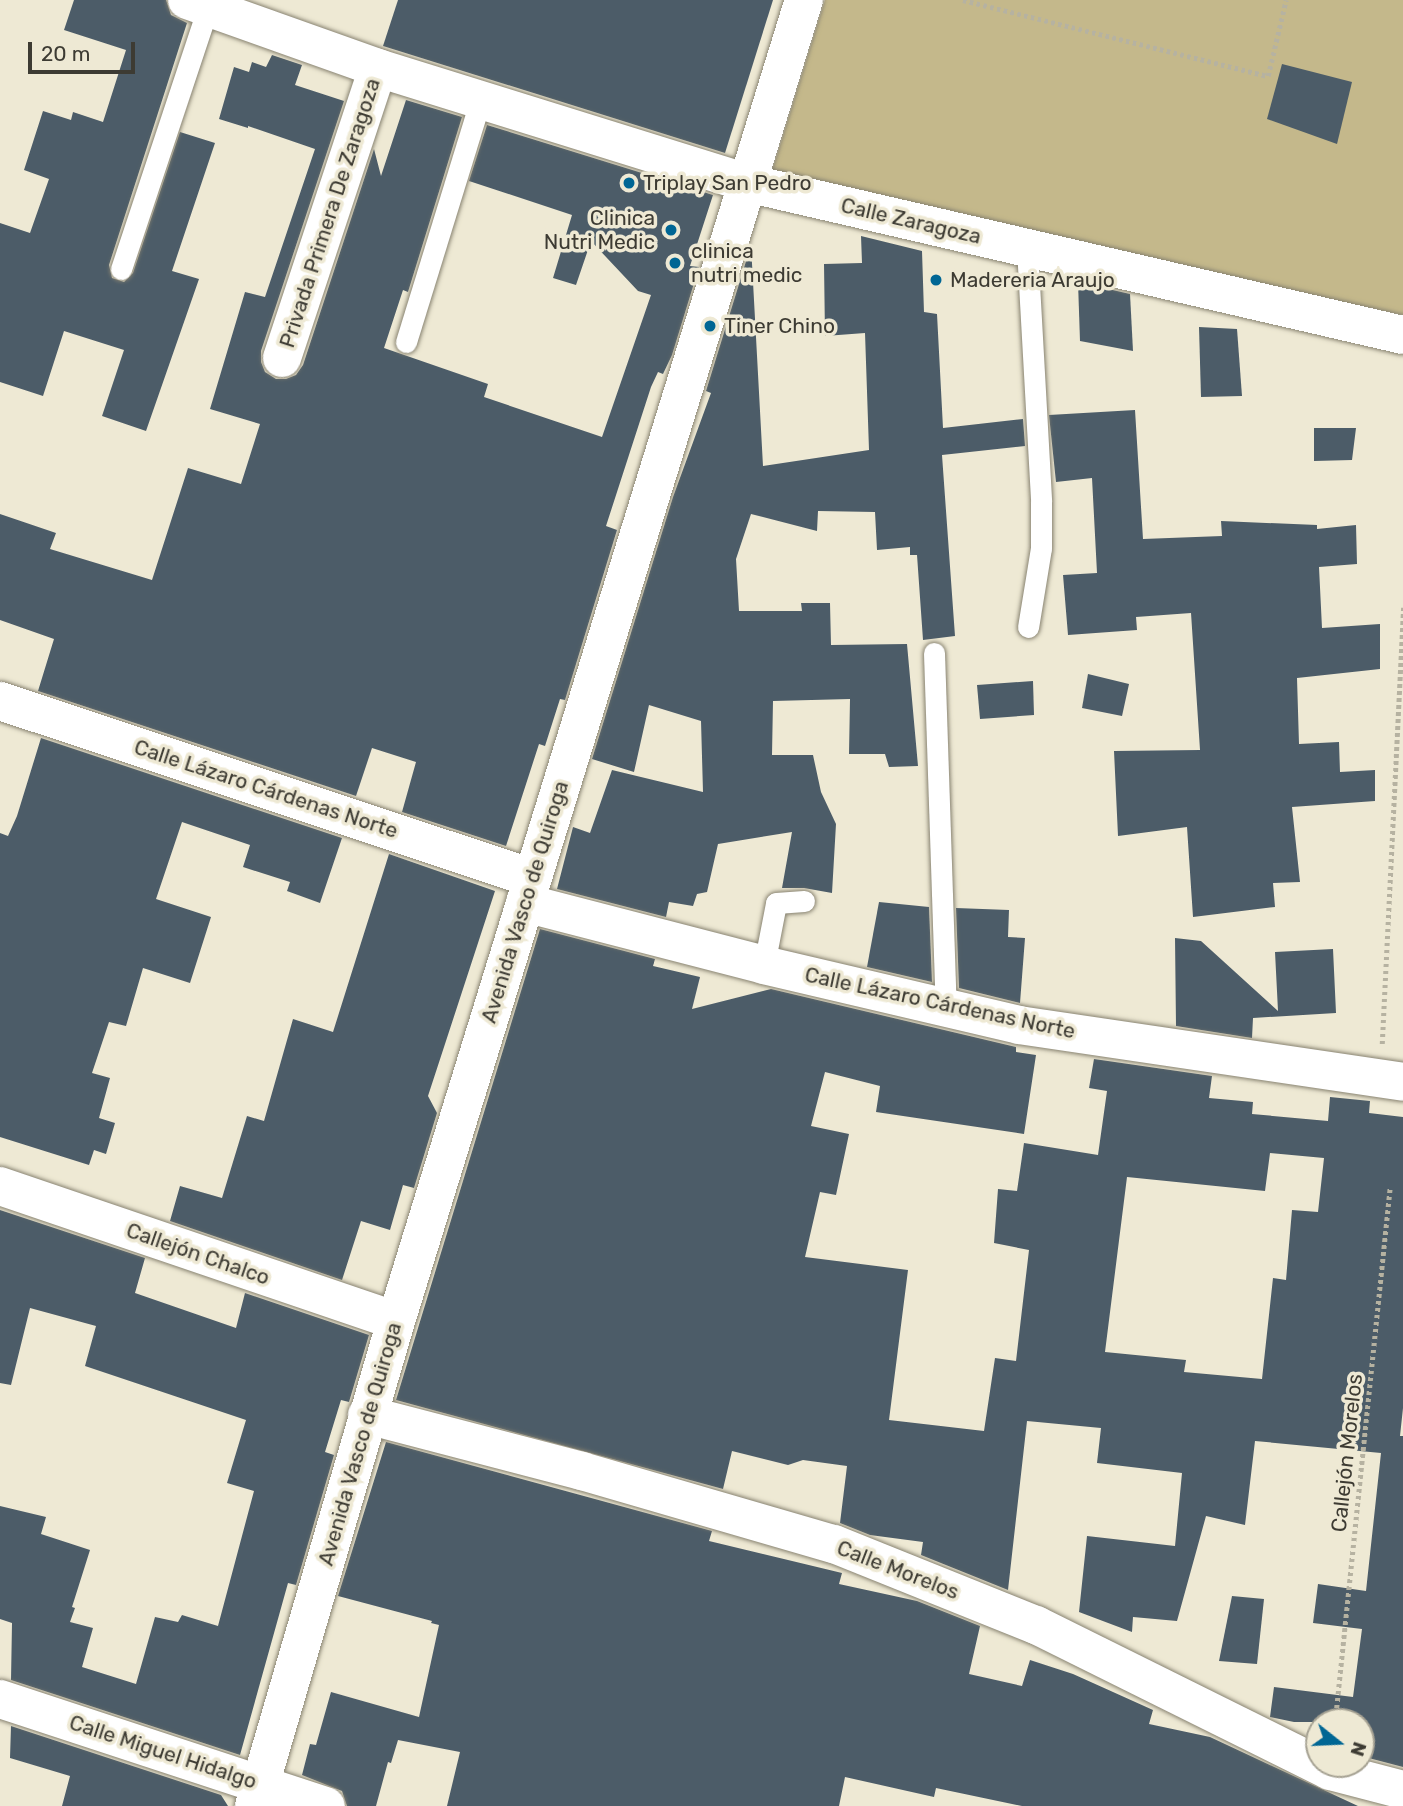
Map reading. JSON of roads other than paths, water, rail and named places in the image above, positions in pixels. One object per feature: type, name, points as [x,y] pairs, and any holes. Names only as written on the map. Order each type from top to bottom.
[{"type":"street","name":"Avenida Vasco de Quiroga","points":[[257,1795],[396,1321],[804,0]]},
{"type":"street","name":"Calle Zaragoza","points":[[197,4],[480,102],[747,183],[1403,335]]},
{"type":"street","name":"Privada Primera De Zaragoza","points":[[282,358],[378,68]]},
{"type":"street","name":"Calle Lázaro Cárdenas Norte","points":[[0,701],[528,891],[764,965],[1019,1025],[1392,1081]]},
{"type":"street","name":"Callejón Chalco","points":[[0,1186],[396,1321]]},
{"type":"street","name":"Calle Morelos","points":[[368,1415],[582,1471],[834,1544],[1036,1625],[1330,1771],[1403,1790]]},
{"type":"street","name":"Calle Miguel Hidalgo","points":[[0,1699],[257,1795],[326,1806]]},
{"type":"lane","points":[[121,269],[197,4]]},
{"type":"lane","points":[[406,342],[480,102]]},
{"type":"lane","points":[[1027,248],[1041,502],[1041,548],[1028,627]]},
{"type":"lane","points":[[934,653],[946,1006]]},
{"type":"lane","points":[[764,965],[776,904],[804,901]]},
{"type":"place","name":"Triplay San Pedro","points":[[629,183]]},
{"type":"place","name":"Clinica Nutri Medic","points":[[671,230]]},
{"type":"place","name":"clinica nutri medic","points":[[675,263]]},
{"type":"place","name":"Madereria Araujo","points":[[936,280]]},
{"type":"place","name":"Tiner Chino","points":[[710,326]]}]
